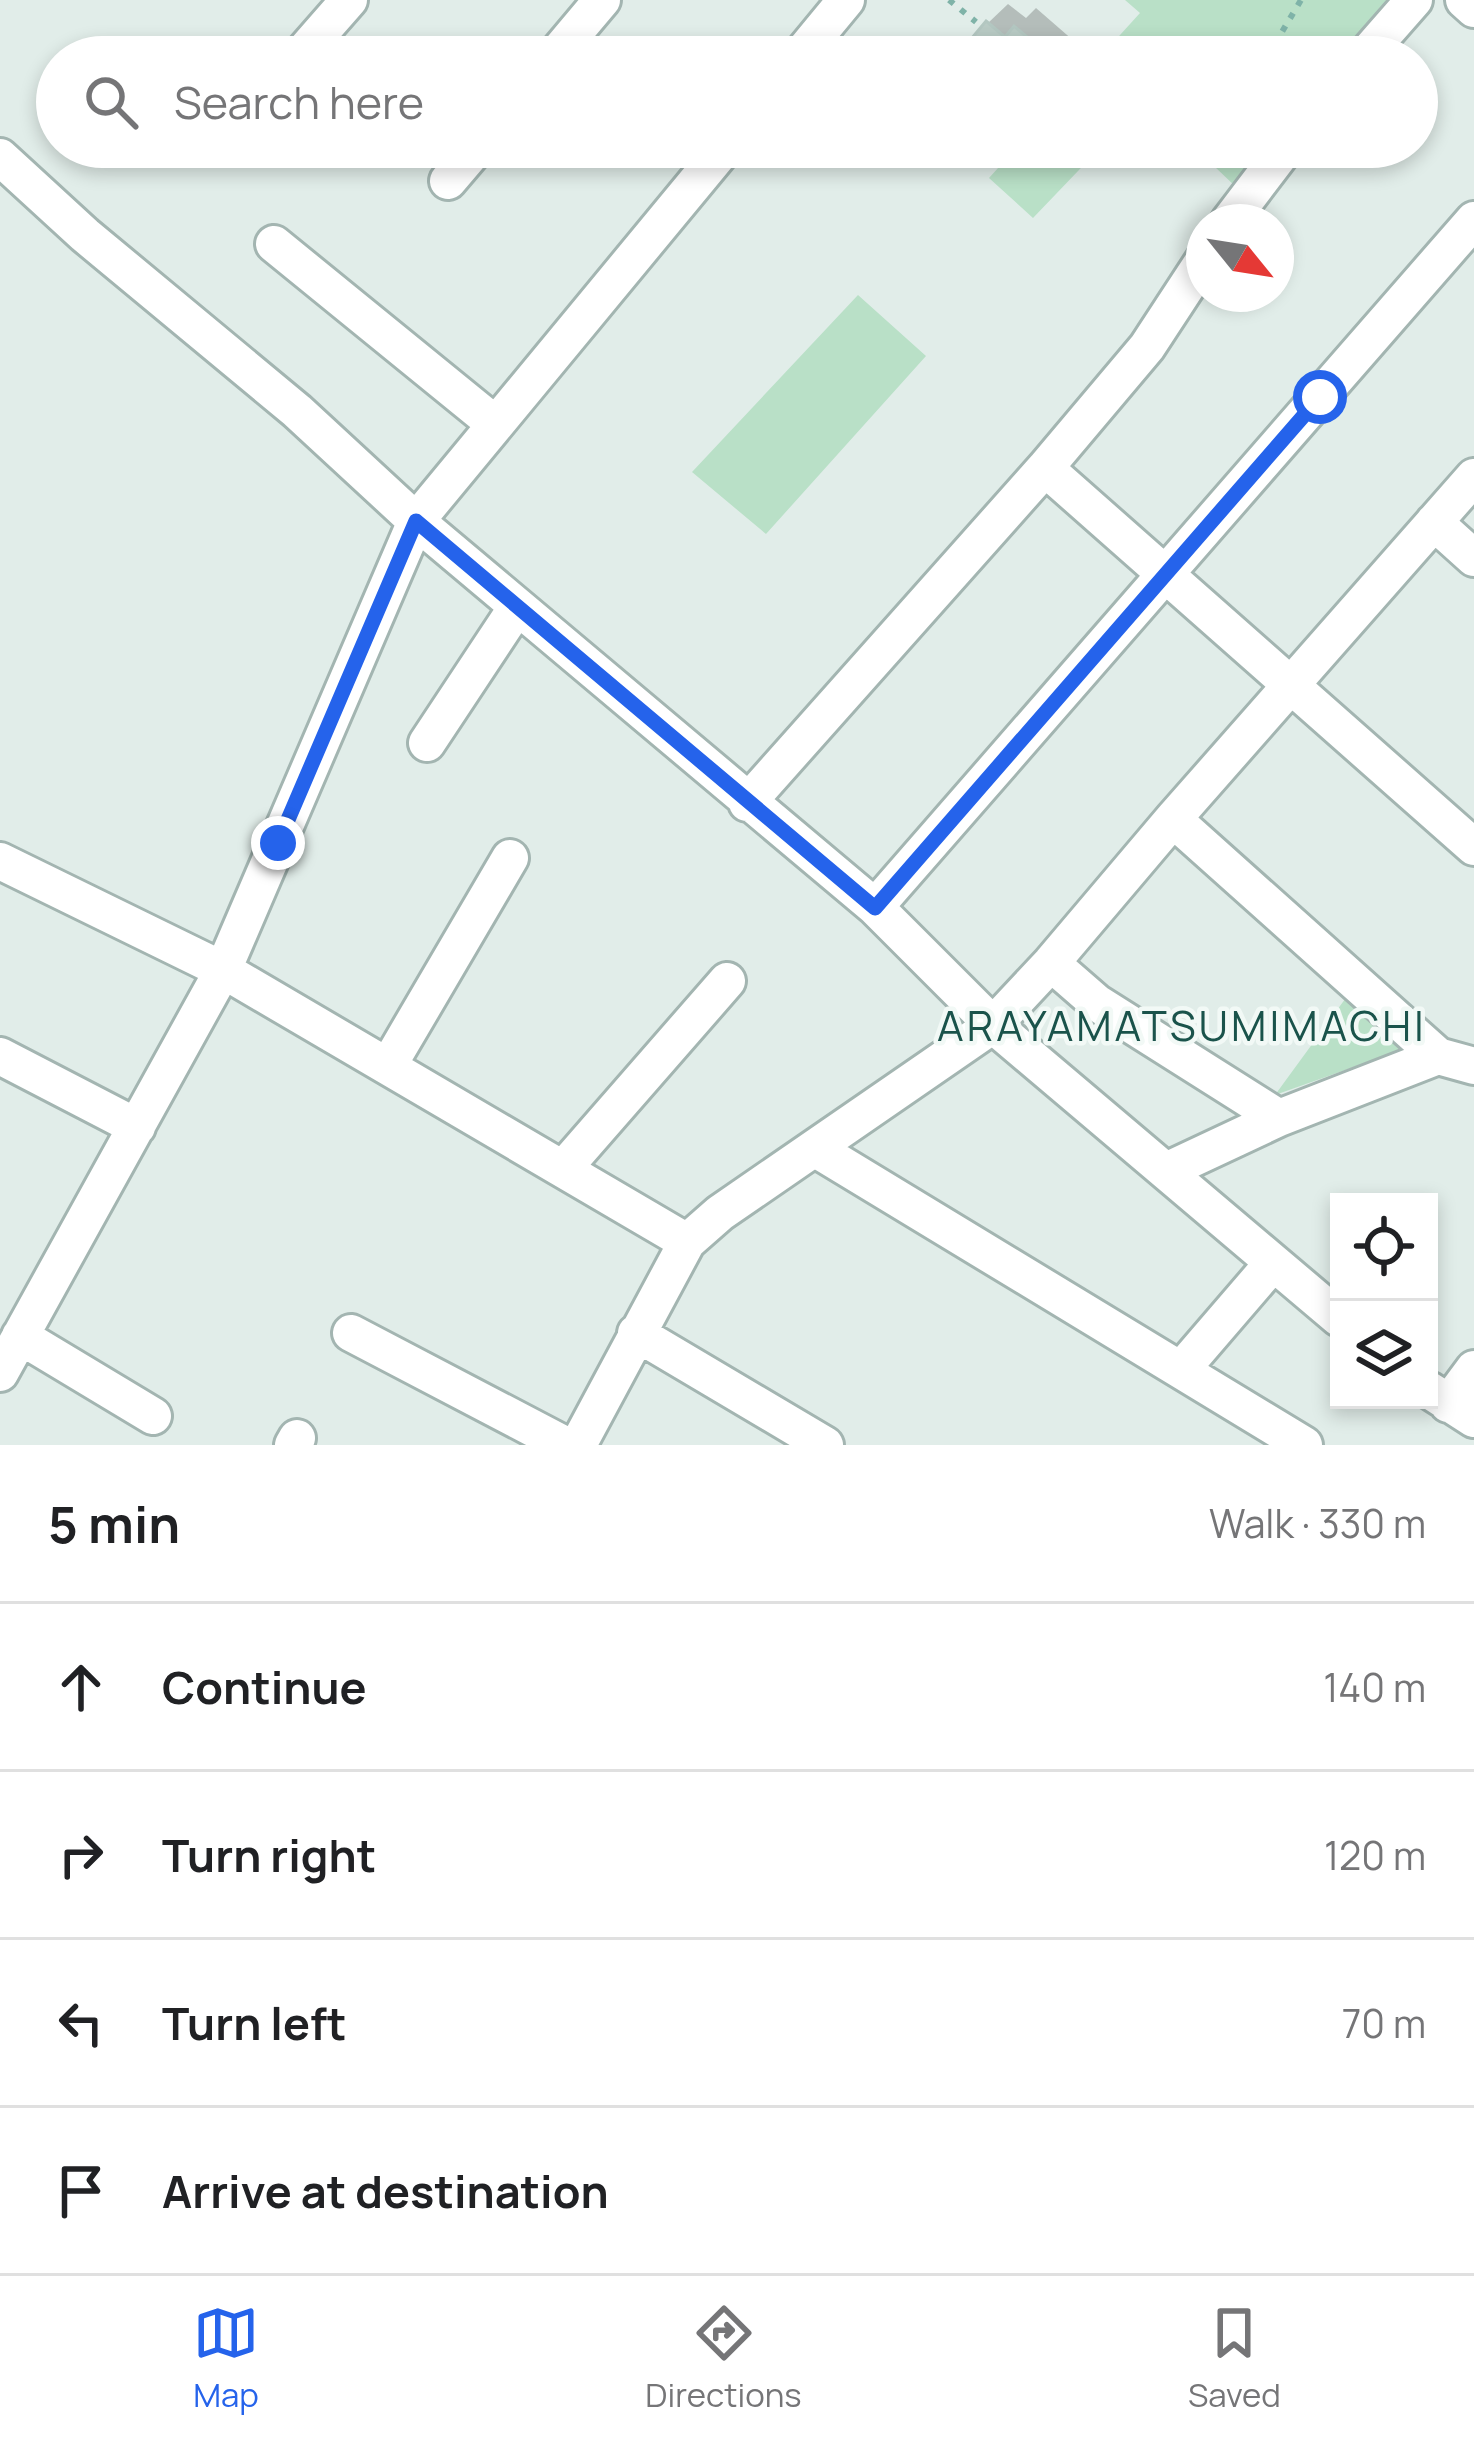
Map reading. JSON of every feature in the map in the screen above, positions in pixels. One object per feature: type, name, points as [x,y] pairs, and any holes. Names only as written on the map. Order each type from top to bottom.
[{"type":"street","points":[[317,36],[349,0]]},
{"type":"street","points":[[572,36],[602,0]]},
{"type":"street","points":[[816,36],[846,0]]},
{"type":"street","points":[[1382,36],[1414,0]]},
{"type":"street","points":[[1464,0],[1474,9]]},
{"type":"street","points":[[0,157],[297,411],[416,521],[875,908],[993,1025],[1330,1310]]},
{"type":"street","points":[[448,181],[459,168]]},
{"type":"street","points":[[0,1373],[223,970],[416,521],[707,168]]},
{"type":"street","points":[[1243,204],[1270,168]]},
{"type":"street","points":[[875,908],[1474,220]]},
{"type":"street","points":[[274,244],[496,424]]},
{"type":"street","points":[[747,802],[1045,468],[1147,347],[1186,287]]},
{"type":"street","points":[[1045,468],[1474,847]]},
{"type":"street","points":[[578,1445],[687,1241],[720,1213],[993,1025],[1474,477]]},
{"type":"street","points":[[1434,522],[1474,558]]},
{"type":"street","points":[[427,743],[517,607]]},
{"type":"street","points":[[1173,819],[1438,1056],[1474,1066]]},
{"type":"street","points":[[388,1066],[510,858]]},
{"type":"street","points":[[0,861],[223,970],[687,1241]]},
{"type":"street","points":[[1051,963],[1097,1004],[1279,1118]]},
{"type":"street","points":[[562,1169],[727,981]]},
{"type":"street","points":[[0,1056],[137,1127]]},
{"type":"street","points":[[1166,1171],[1279,1118],[1438,1056]]},
{"type":"street","points":[[816,1149],[1304,1445]]},
{"type":"street","points":[[1181,1370],[1274,1263]]},
{"type":"street","points":[[351,1333],[565,1445]]},
{"type":"street","points":[[636,1333],[825,1445]]},
{"type":"street","points":[[20,1336],[153,1416]]},
{"type":"street","points":[[1450,1405],[1474,1369]]},
{"type":"path","points":[[950,0],[976,22]]},
{"type":"path","points":[[1280,36],[1301,0]]},
{"type":"green space","points":[[1125,0],[1393,0],[1360,36],[1119,36],[1140,13]]},
{"type":"green space","points":[[998,168],[1081,168],[1033,218],[989,178]]},
{"type":"green space","points":[[1216,168],[1251,168],[1236,187]]},
{"type":"green space","points":[[858,295],[926,356],[766,534],[692,472]]},
{"type":"green space","points":[[1348,995],[1410,1047],[1275,1095]]},
{"type":"building","points":[[986,21],[1004,36],[974,36]]},
{"type":"building","points":[[1014,26],[1026,36],[1006,36]]},
{"type":"district","name":"ARAYAMATSUMIMACHI","points":[[1182,1025]]},
{"type":"route","points":[[278,843],[416,521],[875,908],[1320,397]]}]
